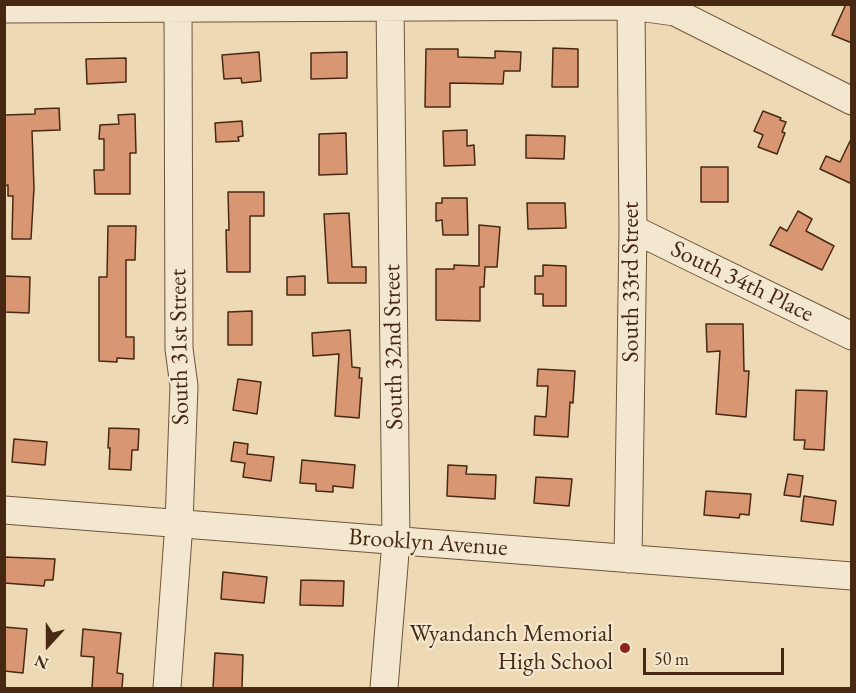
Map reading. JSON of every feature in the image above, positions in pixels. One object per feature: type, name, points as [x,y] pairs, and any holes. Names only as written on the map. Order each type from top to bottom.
[{"type":"street","points":[[4,9],[178,6],[631,5],[675,12],[852,101]]},
{"type":"street","name":"South 33rd Street","points":[[628,559],[633,229],[631,5]]},
{"type":"street","name":"South 31st Street","points":[[167,688],[179,523],[184,386],[179,349],[178,6]]},
{"type":"street","name":"South 32nd Street","points":[[384,688],[396,541],[390,6]]},
{"type":"street","name":"South 34th Place","points":[[633,229],[852,336]]},
{"type":"street","name":"Brooklyn Avenue","points":[[4,510],[852,576]]},
{"type":"building","points":[[846,4],[852,4],[852,43],[832,35]]},
{"type":"building","points":[[553,48],[578,49],[578,87],[552,87]]},
{"type":"building","points":[[426,49],[458,49],[458,57],[495,58],[495,51],[521,52],[520,71],[504,71],[503,84],[450,83],[450,107],[425,107]]},
{"type":"building","points":[[259,52],[261,81],[242,83],[241,78],[224,79],[222,55]]},
{"type":"building","points":[[347,52],[347,78],[311,79],[311,53]]},
{"type":"building","points":[[126,58],[126,82],[87,84],[86,59]]},
{"type":"building","points":[[59,108],[60,130],[32,131],[34,188],[31,239],[12,239],[13,196],[8,196],[8,185],[5,186],[5,115],[35,114],[35,109]]},
{"type":"building","points":[[763,111],[786,122],[782,132],[785,133],[777,154],[758,147],[763,135],[754,131]]},
{"type":"building","points":[[135,114],[136,153],[130,153],[130,194],[95,194],[94,170],[104,170],[104,139],[99,139],[100,125],[119,124],[118,115]]},
{"type":"building","points":[[242,121],[243,136],[238,137],[239,141],[216,142],[215,123]]},
{"type":"building","points":[[467,130],[467,146],[474,145],[475,165],[444,166],[443,131]]},
{"type":"building","points":[[346,133],[347,174],[319,175],[319,134]]},
{"type":"building","points":[[526,135],[565,136],[564,159],[526,158]]},
{"type":"building","points":[[852,137],[852,184],[820,169],[826,156],[840,162]]},
{"type":"building","points":[[701,167],[728,167],[728,202],[701,202]]},
{"type":"building","points":[[228,192],[264,192],[264,216],[250,216],[250,272],[227,272]]},
{"type":"building","points":[[442,198],[467,198],[468,235],[443,235],[442,220],[436,221],[436,203],[442,203]]},
{"type":"building","points":[[527,203],[565,203],[566,228],[528,229]]},
{"type":"building","points":[[798,211],[812,219],[806,231],[834,246],[822,270],[770,245],[780,227],[787,231]]},
{"type":"building","points":[[349,213],[352,267],[366,267],[366,283],[328,283],[324,214]]},
{"type":"building","points":[[479,225],[500,227],[497,267],[485,267],[484,287],[480,287],[480,321],[436,320],[436,269],[454,269],[454,265],[479,266]]},
{"type":"building","points":[[108,226],[136,226],[135,260],[126,260],[126,337],[134,337],[134,359],[117,358],[117,362],[99,361],[99,277],[107,277]]},
{"type":"building","points":[[543,265],[566,266],[566,306],[543,306],[543,294],[535,294],[535,276],[543,276]]},
{"type":"building","points":[[4,276],[30,277],[29,313],[4,312]]},
{"type":"building","points":[[305,276],[305,295],[287,295],[287,277]]},
{"type":"building","points":[[252,311],[252,345],[228,345],[228,312]]},
{"type":"building","points":[[706,324],[743,324],[744,371],[749,371],[746,417],[716,414],[720,351],[707,352]]},
{"type":"building","points":[[350,330],[352,367],[360,368],[359,378],[362,378],[359,418],[335,416],[339,354],[313,356],[312,333]]},
{"type":"building","points":[[538,369],[575,371],[568,437],[534,435],[535,416],[546,417],[548,386],[537,386]]},
{"type":"building","points":[[238,379],[261,382],[257,414],[233,410]]},
{"type":"building","points":[[796,390],[827,391],[824,450],[804,449],[805,440],[794,440]]},
{"type":"building","points":[[109,428],[139,429],[138,450],[132,450],[131,470],[109,469]]},
{"type":"building","points":[[14,439],[47,442],[45,465],[12,462]]},
{"type":"building","points":[[234,442],[248,444],[247,454],[274,457],[271,481],[243,477],[245,463],[231,461]]},
{"type":"building","points":[[302,460],[355,465],[353,488],[333,486],[333,492],[316,491],[316,484],[300,483]]},
{"type":"building","points":[[448,465],[467,466],[466,474],[496,475],[495,499],[447,496]]},
{"type":"building","points":[[788,474],[803,476],[800,497],[784,495]]},
{"type":"building","points":[[536,477],[572,479],[569,506],[534,503]]},
{"type":"building","points":[[706,491],[751,494],[749,515],[740,514],[739,518],[704,515]]},
{"type":"building","points":[[804,496],[836,501],[833,525],[801,521]]},
{"type":"building","points":[[4,557],[55,559],[53,580],[45,580],[44,586],[4,583]]},
{"type":"building","points":[[223,572],[267,577],[264,603],[221,599]]},
{"type":"building","points":[[301,580],[344,581],[343,606],[300,605]]},
{"type":"building","points":[[4,627],[27,629],[23,673],[4,671]]},
{"type":"building","points":[[83,629],[121,633],[117,673],[123,674],[122,688],[92,688],[94,657],[81,656]]},
{"type":"building","points":[[215,653],[243,655],[242,688],[213,688]]},
{"type":"place","name":"Wyandanch Memorial High School","points":[[625,648]]}]
